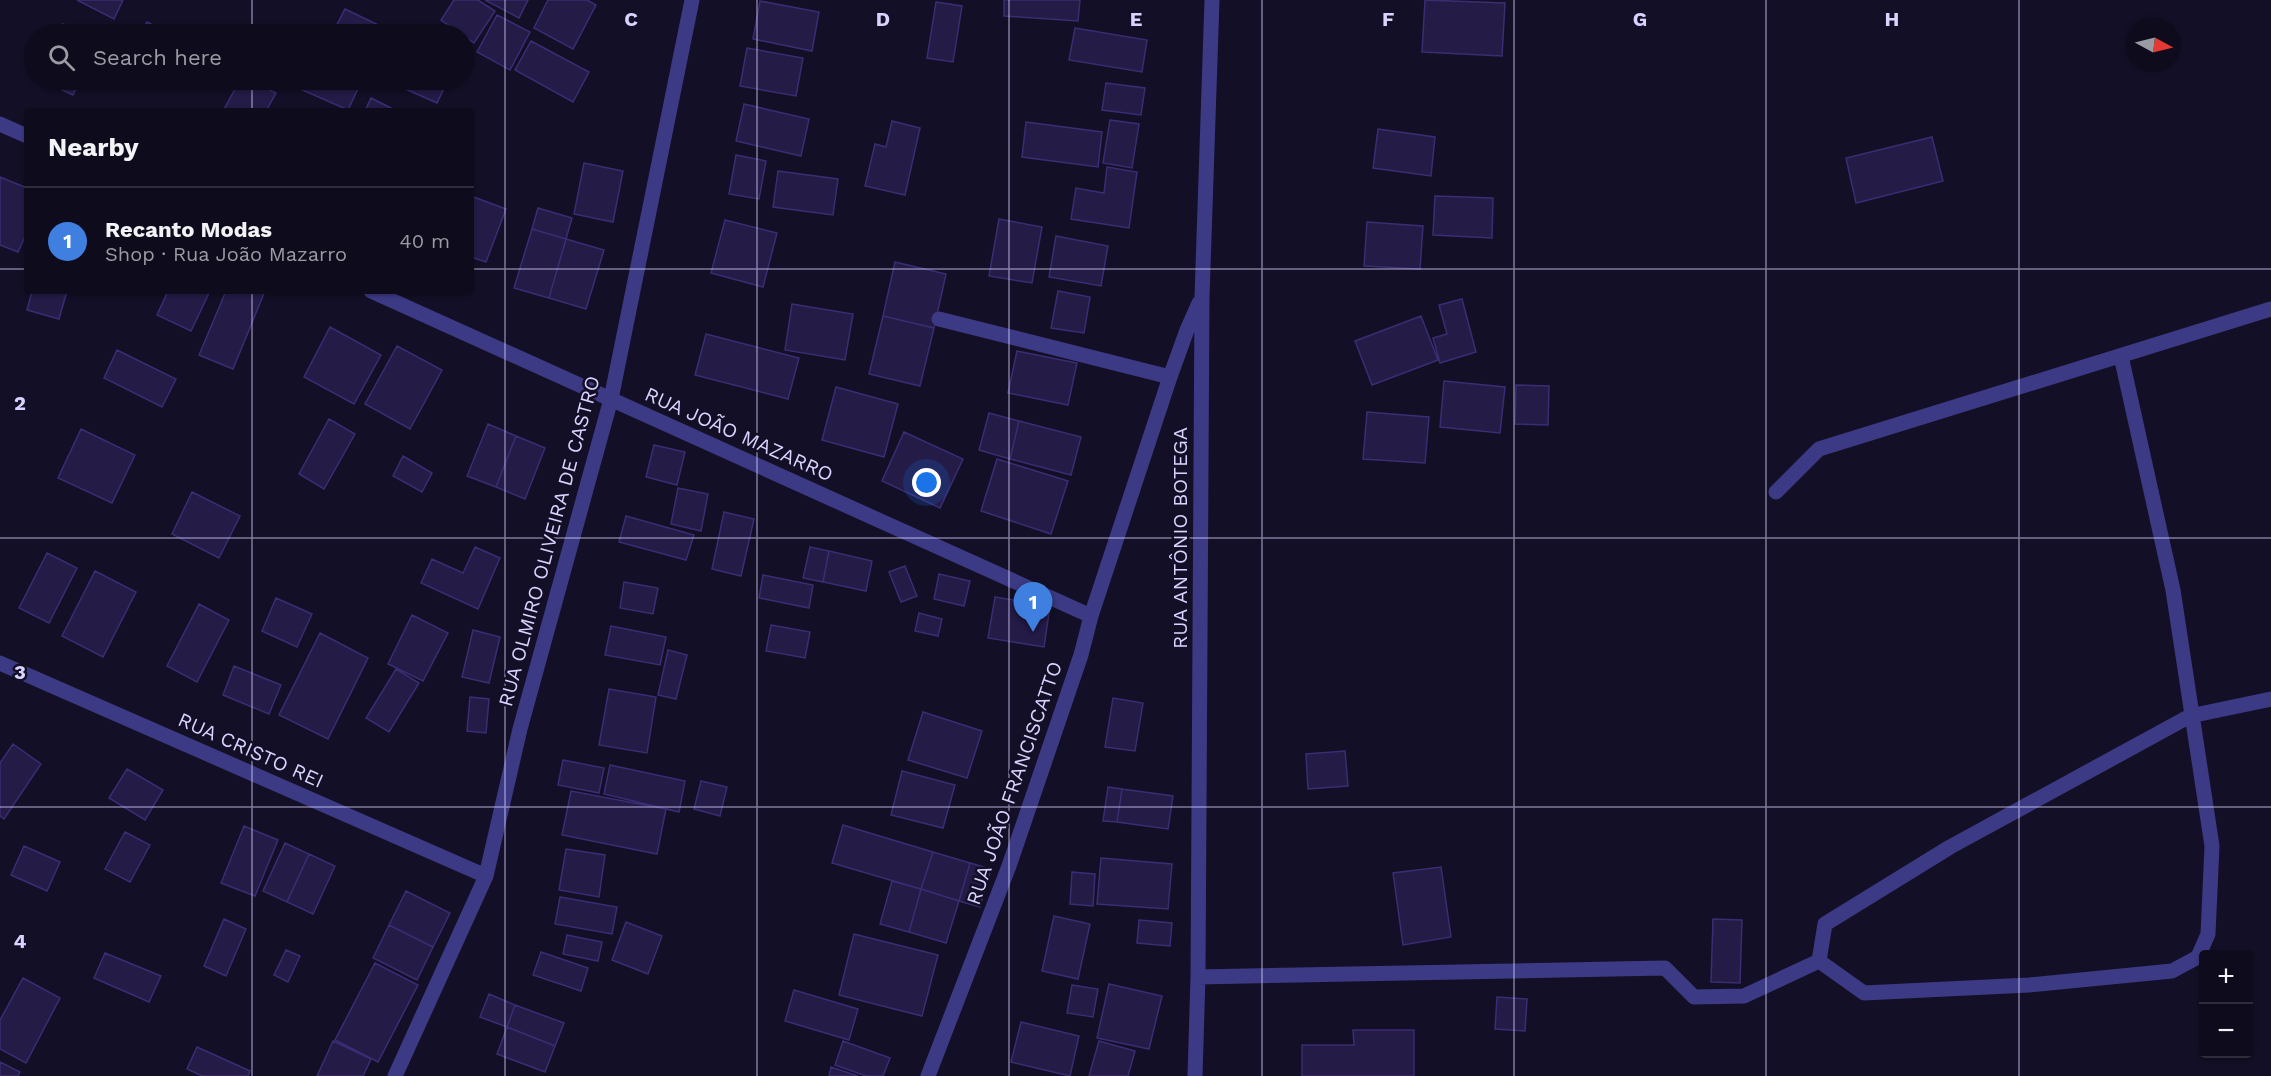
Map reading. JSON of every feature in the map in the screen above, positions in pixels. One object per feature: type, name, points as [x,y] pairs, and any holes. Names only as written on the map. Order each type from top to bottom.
[{"type":"street","name":"RUA OLMIRO OLIVEIRA DE CASTRO","points":[[395,1076],[486,876],[520,729],[611,399],[692,0]]},
{"type":"street","name":"RUA ANTÔNIO BOTEGA","points":[[1195,1076],[1198,977],[1202,297],[1212,0]]},
{"type":"street","points":[[0,124],[24,135]]},
{"type":"street","name":"RUA JOÃO MAZARRO","points":[[378,294],[1091,616]]},
{"type":"street","name":"RUA JOÃO FRANCISCATTO","points":[[928,1076],[1009,866],[1081,655],[1091,616],[1170,377],[1202,297]]},
{"type":"street","points":[[1776,492],[1819,449],[2271,309]]},
{"type":"street","points":[[939,319],[1170,377]]},
{"type":"street","points":[[1819,961],[1864,993],[2029,985],[2172,971],[2198,957],[2208,934],[2212,846],[2190,717],[2173,591],[2121,356]]},
{"type":"street","name":"RUA CRISTO REI","points":[[0,663],[486,876]]},
{"type":"street","points":[[1819,961],[1825,924],[1950,847],[2190,717],[2271,699]]},
{"type":"street","points":[[1198,977],[1665,968],[1694,997],[1744,996],[1819,961]]},
{"type":"building","points":[[77,0],[123,0],[114,19]]},
{"type":"building","points":[[454,0],[478,0],[495,11],[474,43],[474,24],[447,24],[441,20]]},
{"type":"building","points":[[485,0],[528,0],[519,18]]},
{"type":"building","points":[[548,0],[587,0],[596,5],[573,49],[534,28]]},
{"type":"building","points":[[1004,0],[1080,0],[1078,21],[1004,16]]},
{"type":"building","points":[[1425,0],[1505,3],[1502,56],[1422,52]]},
{"type":"building","points":[[760,1],[819,12],[812,51],[753,39]]},
{"type":"building","points":[[936,2],[962,6],[953,62],[927,58]]},
{"type":"building","points":[[345,9],[376,24],[337,24]]},
{"type":"building","points":[[497,15],[530,32],[510,70],[477,52]]},
{"type":"building","points":[[1075,28],[1147,40],[1142,72],[1069,60]]},
{"type":"building","points":[[531,41],[589,72],[573,102],[515,70]]},
{"type":"building","points":[[747,48],[803,58],[796,96],[740,86]]},
{"type":"building","points":[[1106,83],[1145,88],[1141,115],[1102,110]]},
{"type":"building","points":[[62,90],[75,90],[73,95]]},
{"type":"building","points":[[235,90],[270,90],[276,93],[268,108],[225,108]]},
{"type":"building","points":[[302,90],[357,90],[349,108],[343,108]]},
{"type":"building","points":[[408,90],[443,90],[437,103]]},
{"type":"building","points":[[371,98],[391,108],[366,108]]},
{"type":"building","points":[[744,104],[809,119],[801,156],[736,141]]},
{"type":"building","points":[[1110,120],[1139,124],[1132,168],[1103,163]]},
{"type":"building","points":[[892,121],[920,128],[905,195],[865,186],[875,144],[886,147]]},
{"type":"building","points":[[1026,122],[1102,132],[1098,167],[1022,157]]},
{"type":"building","points":[[1378,129],[1435,137],[1431,176],[1373,168]]},
{"type":"building","points":[[1932,137],[1943,181],[1856,203],[1846,158]]},
{"type":"building","points":[[736,155],[766,161],[759,199],[729,194]]},
{"type":"building","points":[[584,163],[623,171],[613,222],[574,214]]},
{"type":"building","points":[[1107,167],[1137,172],[1129,228],[1071,219],[1076,188],[1104,193]]},
{"type":"building","points":[[778,171],[838,179],[833,215],[773,207]]},
{"type":"building","points":[[0,177],[24,187],[24,239],[18,252],[0,245]]},
{"type":"building","points":[[1435,196],[1493,198],[1492,238],[1433,235]]},
{"type":"building","points":[[474,197],[506,209],[486,262],[474,258]]},
{"type":"building","points":[[538,208],[572,218],[566,239],[532,229]]},
{"type":"building","points":[[999,219],[1042,227],[1032,283],[989,276]]},
{"type":"building","points":[[725,220],[777,233],[763,287],[711,273]]},
{"type":"building","points":[[1367,222],[1423,226],[1420,269],[1364,266]]},
{"type":"building","points":[[532,229],[566,239],[549,298],[514,288]]},
{"type":"building","points":[[1056,236],[1108,246],[1101,286],[1049,277]]},
{"type":"building","points":[[566,239],[604,250],[586,309],[549,298]]},
{"type":"building","points":[[895,262],[946,274],[934,328],[883,316]]},
{"type":"building","points":[[1058,291],[1090,297],[1084,333],[1051,328]]},
{"type":"building","points":[[31,294],[66,294],[59,319],[27,310]]},
{"type":"building","points":[[167,294],[209,294],[191,331],[157,315]]},
{"type":"building","points":[[225,294],[264,294],[233,369],[199,355]]},
{"type":"building","points":[[1462,299],[1476,352],[1440,363],[1433,338],[1447,334],[1439,305]]},
{"type":"building","points":[[792,304],[853,314],[845,360],[785,350]]},
{"type":"building","points":[[883,316],[934,328],[920,386],[869,374]]},
{"type":"building","points":[[1421,316],[1438,360],[1372,385],[1355,341]]},
{"type":"building","points":[[330,327],[381,355],[354,404],[304,377]]},
{"type":"building","points":[[706,334],[799,358],[788,399],[695,375]]},
{"type":"building","points":[[397,346],[442,370],[410,429],[365,404]]},
{"type":"building","points":[[117,350],[176,379],[162,407],[104,378]]},
{"type":"building","points":[[1017,351],[1077,363],[1068,405],[1008,393]]},
{"type":"building","points":[[1444,381],[1505,387],[1500,433],[1440,427]]},
{"type":"building","points":[[1516,385],[1549,386],[1548,425],[1515,424]]},
{"type":"building","points":[[836,387],[898,404],[884,457],[822,440]]},
{"type":"building","points":[[1367,412],[1429,417],[1425,463],[1363,459]]},
{"type":"building","points":[[989,413],[1019,421],[1010,459],[979,450]]},
{"type":"building","points":[[329,419],[355,434],[324,489],[299,474]]},
{"type":"building","points":[[1019,421],[1081,437],[1071,475],[1010,459]]},
{"type":"building","points":[[488,424],[516,436],[496,487],[467,476]]},
{"type":"building","points":[[81,429],[135,455],[112,503],[58,478]]},
{"type":"building","points":[[904,432],[963,459],[940,508],[882,481]]},
{"type":"building","points":[[516,436],[545,448],[525,499],[496,487]]},
{"type":"building","points":[[654,445],[685,452],[677,485],[646,477]]},
{"type":"building","points":[[403,456],[432,473],[422,492],[393,476]]},
{"type":"building","points":[[997,459],[1068,481],[1051,534],[981,511]]},
{"type":"building","points":[[678,488],[708,494],[701,531],[671,524]]},
{"type":"building","points":[[192,492],[240,516],[219,558],[172,534]]},
{"type":"building","points":[[724,512],[754,519],[741,576],[712,569]]},
{"type":"building","points":[[626,516],[694,535],[686,560],[619,542]]},
{"type":"building","points":[[475,547],[500,558],[478,609],[421,583],[432,559],[463,573]]},
{"type":"building","points":[[810,547],[829,551],[823,582],[803,578]]},
{"type":"building","points":[[829,551],[872,561],[866,591],[823,582]]},
{"type":"building","points":[[47,553],[77,568],[49,623],[19,608]]},
{"type":"building","points":[[905,566],[917,596],[901,602],[889,572]]},
{"type":"building","points":[[95,571],[136,592],[103,657],[62,636]]},
{"type":"building","points":[[939,574],[970,581],[964,606],[934,599]]},
{"type":"building","points":[[763,575],[813,585],[809,608],[759,598]]},
{"type":"building","points":[[624,582],[658,588],[653,614],[620,608]]},
{"type":"building","points":[[995,597],[1050,606],[1044,647],[988,638]]},
{"type":"building","points":[[276,598],[312,614],[297,647],[262,631]]},
{"type":"building","points":[[199,604],[229,620],[197,682],[167,666]]},
{"type":"building","points":[[919,613],[942,619],[938,636],[915,631]]},
{"type":"building","points":[[412,615],[448,633],[423,681],[388,664]]},
{"type":"building","points":[[771,625],[810,632],[805,658],[766,651]]},
{"type":"building","points":[[611,626],[666,637],[660,665],[605,655]]},
{"type":"building","points":[[473,630],[500,637],[489,683],[462,677]]},
{"type":"building","points":[[320,633],[368,658],[328,739],[279,715]]},
{"type":"building","points":[[668,650],[687,655],[676,699],[658,695]]},
{"type":"building","points":[[234,666],[281,685],[269,714],[223,695]]},
{"type":"building","points":[[396,669],[419,683],[389,732],[366,718]]},
{"type":"building","points":[[609,689],[656,697],[647,753],[599,745]]},
{"type":"building","points":[[470,697],[489,699],[486,733],[467,731]]},
{"type":"building","points":[[1113,698],[1143,703],[1135,751],[1105,747]]},
{"type":"building","points":[[923,712],[982,731],[967,778],[908,760]]},
{"type":"building","points":[[13,744],[41,764],[4,819],[0,816],[0,763]]},
{"type":"building","points":[[1345,751],[1348,786],[1308,789],[1306,754]]},
{"type":"building","points":[[563,760],[604,768],[599,793],[558,785]]},
{"type":"building","points":[[610,765],[685,781],[679,812],[604,794]]},
{"type":"building","points":[[127,769],[163,790],[145,820],[109,798]]},
{"type":"building","points":[[902,771],[955,785],[943,828],[891,815]]},
{"type":"building","points":[[701,781],[727,787],[720,816],[694,809]]},
{"type":"building","points":[[1108,787],[1122,789],[1117,822],[1103,821]]},
{"type":"building","points":[[1122,789],[1173,796],[1168,829],[1117,822]]},
{"type":"building","points":[[571,791],[666,809],[657,854],[562,835]]},
{"type":"building","points":[[843,825],[933,852],[921,889],[832,863]]},
{"type":"building","points":[[244,826],[278,840],[255,896],[221,883]]},
{"type":"building","points":[[125,832],[150,845],[130,882],[105,869]]},
{"type":"building","points":[[285,843],[309,854],[287,902],[263,891]]},
{"type":"building","points":[[24,846],[60,862],[47,891],[11,875]]},
{"type":"building","points":[[566,849],[605,855],[599,897],[559,890]]},
{"type":"building","points":[[933,852],[970,863],[959,901],[921,889]]},
{"type":"building","points":[[309,854],[335,866],[313,914],[287,902]]},
{"type":"building","points":[[1101,858],[1172,864],[1168,909],[1097,904]]},
{"type":"building","points":[[970,863],[991,869],[980,907],[959,901]]},
{"type":"building","points":[[1441,867],[1451,937],[1403,945],[1393,873]]},
{"type":"building","points":[[1072,872],[1095,874],[1093,906],[1070,904]]},
{"type":"building","points":[[892,881],[921,889],[909,932],[880,924]]},
{"type":"building","points":[[921,889],[959,901],[946,943],[909,932]]},
{"type":"building","points":[[406,891],[450,913],[433,947],[389,925]]},
{"type":"building","points":[[560,897],[617,907],[612,934],[555,924]]},
{"type":"building","points":[[1054,916],[1090,924],[1078,979],[1042,971]]},
{"type":"building","points":[[224,919],[246,929],[226,976],[204,966]]},
{"type":"building","points":[[1713,919],[1742,920],[1740,983],[1711,982]]},
{"type":"building","points":[[1139,920],[1172,923],[1170,946],[1137,943]]},
{"type":"building","points":[[626,922],[662,936],[648,974],[612,960]]},
{"type":"building","points":[[389,925],[433,947],[417,980],[373,958]]},
{"type":"building","points":[[854,934],[938,955],[922,1016],[839,995]]},
{"type":"building","points":[[567,935],[602,942],[598,961],[563,954]]},
{"type":"building","points":[[286,950],[300,956],[288,982],[274,975]]},
{"type":"building","points":[[541,952],[588,968],[581,991],[533,975]]},
{"type":"building","points":[[105,953],[161,976],[149,1002],[94,978]]},
{"type":"building","points":[[375,963],[418,985],[378,1062],[335,1040]]},
{"type":"building","points":[[23,978],[60,998],[26,1063],[0,1049],[0,1020]]},
{"type":"building","points":[[1109,984],[1162,996],[1149,1049],[1097,1038]]},
{"type":"building","points":[[1072,985],[1098,989],[1093,1017],[1067,1013]]},
{"type":"building","points":[[794,990],[858,1009],[849,1040],[785,1021]]},
{"type":"building","points":[[489,994],[515,1005],[507,1027],[480,1017]]},
{"type":"building","points":[[1497,997],[1527,999],[1525,1031],[1495,1029]]},
{"type":"building","points":[[515,1005],[564,1023],[555,1046],[507,1027]]},
{"type":"building","points":[[1021,1022],[1079,1036],[1070,1076],[1011,1062]]},
{"type":"building","points":[[507,1027],[555,1046],[545,1072],[497,1054]]},
{"type":"building","points":[[1353,1030],[1414,1030],[1414,1076],[1302,1076],[1302,1045],[1354,1045]]},
{"type":"building","points":[[333,1041],[371,1059],[363,1076],[317,1076]]},
{"type":"building","points":[[843,1041],[890,1058],[883,1076],[866,1076],[835,1065]]},
{"type":"building","points":[[1099,1041],[1135,1051],[1128,1076],[1089,1076]]},
{"type":"building","points":[[197,1047],[250,1071],[248,1076],[202,1076],[187,1069]]},
{"type":"building","points":[[0,1062],[20,1072],[18,1076],[0,1076]]},
{"type":"building","points":[[831,1067],[858,1076],[829,1076]]},
{"type":"place","name":"Recanto Modas","points":[[1033,632]]}]
